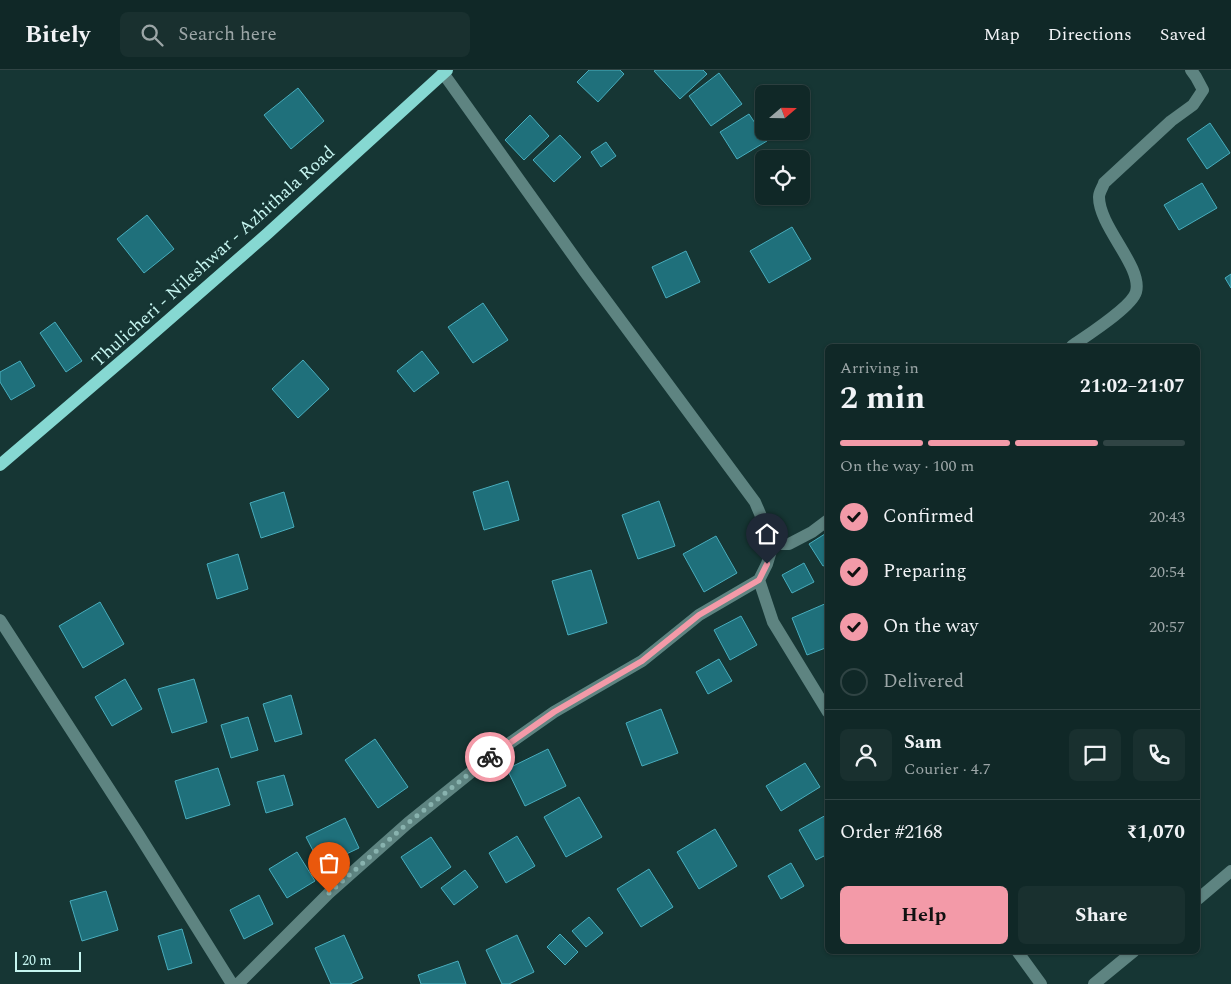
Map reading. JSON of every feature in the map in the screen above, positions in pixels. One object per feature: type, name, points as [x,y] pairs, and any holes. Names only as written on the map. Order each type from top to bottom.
[{"type":"main road","name":"Thulicheri - Nileshwar - Azhithala Road","points":[[0,465],[133,352],[445,72]]},
{"type":"street","points":[[1075,344],[1118,314],[1136,293],[1136,279],[1102,215],[1098,195],[1104,183],[1171,121],[1193,105],[1203,90],[1191,70]]},
{"type":"street","points":[[238,984],[329,893],[408,823],[490,757],[554,712],[642,661],[699,615],[759,580],[767,564],[773,544],[755,502],[579,264],[445,72]]},
{"type":"street","points":[[773,544],[789,544],[812,532],[825,522]]},
{"type":"street","points":[[759,580],[773,622],[825,707]]},
{"type":"street","points":[[0,620],[137,832],[232,984]]},
{"type":"street","points":[[1200,897],[1231,871]]},
{"type":"street","points":[[1020,954],[1041,984]]},
{"type":"street","points":[[1094,984],[1130,954]]},
{"type":"building","points":[[589,70],[620,70],[624,74],[598,102],[577,82]]},
{"type":"building","points":[[703,70],[707,74],[680,99],[654,71]]},
{"type":"building","points":[[719,73],[742,104],[711,126],[689,96]]},
{"type":"building","points":[[298,88],[324,121],[291,149],[264,115]]},
{"type":"building","points":[[749,114],[755,123],[755,140],[767,141],[737,159],[720,132]]},
{"type":"building","points":[[530,115],[549,136],[524,160],[505,140]]},
{"type":"building","points":[[1210,123],[1230,153],[1207,169],[1187,139]]},
{"type":"building","points":[[560,135],[581,157],[554,182],[533,160]]},
{"type":"building","points":[[606,142],[616,156],[601,167],[591,152]]},
{"type":"building","points":[[1202,183],[1217,208],[1179,230],[1164,205]]},
{"type":"building","points":[[147,215],[174,249],[144,273],[117,239]]},
{"type":"building","points":[[792,227],[811,259],[769,283],[750,251]]},
{"type":"building","points":[[686,251],[700,282],[666,298],[652,267]]},
{"type":"building","points":[[1231,274],[1231,288],[1225,278]]},
{"type":"building","points":[[483,303],[508,340],[473,363],[448,327]]},
{"type":"building","points":[[55,322],[82,361],[66,372],[40,333]]},
{"type":"building","points":[[422,351],[439,373],[414,392],[397,371]]},
{"type":"building","points":[[303,360],[329,389],[298,418],[272,389]]},
{"type":"building","points":[[20,361],[35,386],[11,400],[0,382],[0,372]]},
{"type":"building","points":[[508,481],[519,520],[484,530],[473,492]]},
{"type":"building","points":[[284,492],[294,527],[261,538],[250,503]]},
{"type":"building","points":[[659,501],[675,546],[638,559],[622,515]]},
{"type":"building","points":[[825,534],[825,565],[823,566],[809,544]]},
{"type":"building","points":[[716,536],[737,573],[704,592],[683,554]]},
{"type":"building","points":[[238,554],[248,589],[217,599],[207,564]]},
{"type":"building","points":[[804,563],[814,582],[792,593],[782,575]]},
{"type":"building","points":[[591,570],[607,623],[568,635],[552,581]]},
{"type":"building","points":[[100,602],[124,644],[83,668],[59,626]]},
{"type":"building","points":[[825,604],[825,648],[807,655],[792,618]]},
{"type":"building","points":[[741,616],[757,645],[730,660],[714,630]]},
{"type":"building","points":[[719,659],[732,681],[708,694],[696,672]]},
{"type":"building","points":[[125,679],[142,709],[112,726],[95,697]]},
{"type":"building","points":[[194,679],[207,722],[172,733],[158,689]]},
{"type":"building","points":[[291,695],[302,734],[275,742],[263,704]]},
{"type":"building","points":[[661,709],[678,753],[642,766],[626,723]]},
{"type":"building","points":[[248,717],[258,750],[231,758],[221,725]]},
{"type":"building","points":[[375,739],[408,787],[378,808],[345,760]]},
{"type":"building","points":[[548,749],[566,786],[525,806],[507,769]]},
{"type":"building","points":[[805,763],[820,787],[781,811],[766,786]]},
{"type":"building","points":[[218,768],[230,805],[186,819],[175,781]]},
{"type":"building","points":[[284,775],[293,805],[266,813],[257,782]]},
{"type":"building","points":[[579,797],[602,837],[566,857],[544,817]]},
{"type":"building","points":[[825,816],[825,856],[816,860],[799,830]]},
{"type":"building","points":[[345,818],[359,848],[321,866],[306,837]]},
{"type":"building","points":[[715,829],[737,866],[699,889],[677,852]]},
{"type":"building","points":[[517,836],[535,866],[506,883],[489,853]]},
{"type":"building","points":[[431,837],[451,867],[421,888],[401,857]]},
{"type":"building","points":[[297,852],[315,881],[287,898],[269,869]]},
{"type":"building","points":[[791,863],[804,886],[781,899],[768,876]]},
{"type":"building","points":[[649,869],[673,907],[641,927],[617,889]]},
{"type":"building","points":[[465,870],[478,887],[454,905],[441,888]]},
{"type":"building","points":[[106,891],[118,930],[82,941],[70,901]]},
{"type":"building","points":[[259,895],[273,924],[244,939],[230,910]]},
{"type":"building","points":[[589,917],[603,933],[586,947],[572,931]]},
{"type":"building","points":[[182,929],[192,963],[168,970],[158,936]]},
{"type":"building","points":[[560,934],[578,952],[565,965],[547,947]]},
{"type":"building","points":[[344,935],[363,978],[350,984],[331,984],[315,948]]},
{"type":"building","points":[[517,935],[534,972],[509,984],[502,984],[486,950]]},
{"type":"building","points":[[458,961],[466,984],[421,984],[418,975]]},
{"type":"way so far","points":[[329,893],[408,823],[490,757]]},
{"type":"route","points":[[490,757],[554,712],[642,661],[699,615],[759,580],[767,564]]}]
